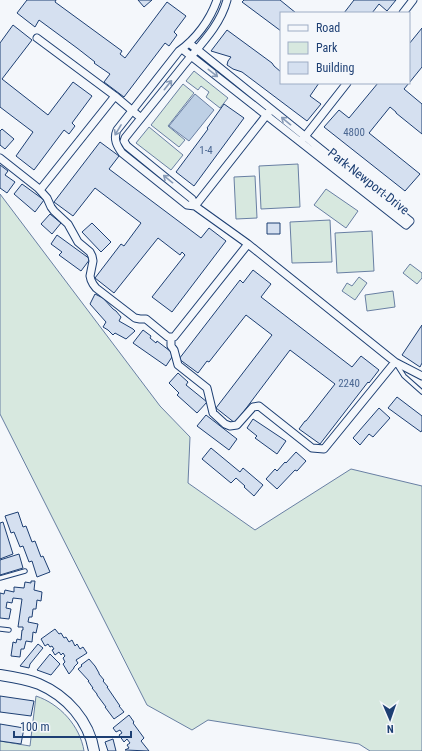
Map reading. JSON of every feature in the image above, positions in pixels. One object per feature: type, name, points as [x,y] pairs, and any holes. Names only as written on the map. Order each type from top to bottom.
[{"type":"street","points":[[217,0],[208,19],[189,43],[178,52],[117,130],[115,134],[116,142],[122,153],[188,205],[195,206],[248,244],[395,362],[422,376]]},
{"type":"street","points":[[124,141],[220,20],[227,0]]},
{"type":"street","points":[[404,12],[413,0]]},
{"type":"street","points":[[37,38],[115,96],[141,118]]},
{"type":"street","name":"Park Newport Drive","points":[[182,49],[406,225],[410,221],[189,43]]},
{"type":"street","points":[[301,143],[346,84]]},
{"type":"street","points":[[40,190],[115,96]]},
{"type":"street","points":[[195,206],[271,109]]},
{"type":"street","points":[[116,142],[124,141]]},
{"type":"street","points":[[124,141],[127,146],[192,199],[195,206]]},
{"type":"street","points":[[0,158],[40,190],[47,198],[54,211],[68,224],[78,242],[90,252],[93,261],[90,280],[96,288],[135,318],[146,319],[168,337],[174,337],[248,244]]},
{"type":"street","points":[[171,337],[171,346],[174,350],[178,365],[206,388],[213,413],[224,424],[230,426],[237,425],[253,407],[259,406],[312,448],[317,449],[324,448],[395,362]]},
{"type":"street","points":[[0,676],[26,680],[40,685],[63,699],[82,719],[93,742],[94,751]]},
{"type":"lane","points":[[395,362],[404,376],[422,392]]},
{"type":"lane","points":[[0,578],[25,571]]},
{"type":"lane","points":[[0,629],[9,630]]},
{"type":"green space","points":[[194,71],[228,98],[220,108],[206,97],[209,92],[201,86],[198,90],[186,81]]},
{"type":"green space","points":[[183,84],[194,93],[168,126],[185,140],[179,147],[151,125]]},
{"type":"green space","points":[[149,127],[183,155],[171,170],[136,143]]},
{"type":"green space","points":[[298,164],[300,207],[261,209],[259,166]]},
{"type":"green space","points":[[255,176],[257,218],[236,219],[234,177]]},
{"type":"green space","points":[[326,189],[358,211],[346,228],[314,205]]},
{"type":"green space","points":[[0,194],[160,406],[190,437],[188,483],[255,530],[351,469],[422,486],[422,751],[370,751],[359,744],[208,720],[192,730],[147,705],[0,414]]},
{"type":"green space","points":[[330,220],[332,262],[292,263],[290,222]]},
{"type":"green space","points":[[372,231],[374,271],[337,273],[335,233]]},
{"type":"green space","points":[[410,264],[422,273],[422,278],[417,284],[403,273]]},
{"type":"green space","points":[[359,277],[367,283],[355,300],[342,291],[347,283],[352,286]]},
{"type":"green space","points":[[393,291],[395,307],[367,311],[365,295]]},
{"type":"green space","points":[[36,696],[53,704],[68,717],[78,733],[84,751],[0,751],[0,741],[30,746]]},
{"type":"water","points":[[195,94],[214,110],[189,141],[169,126]]},
{"type":"building","points":[[27,0],[56,0],[55,2],[122,51],[120,54],[125,58],[167,2],[186,16],[174,32],[177,35],[169,46],[165,43],[124,97],[104,82],[110,74],[94,63],[95,62],[39,20],[35,27],[17,13]]},
{"type":"building","points":[[138,0],[152,0],[144,7]]},
{"type":"building","points":[[244,0],[280,0],[295,12],[280,12],[280,30],[242,2]]},
{"type":"building","points":[[354,0],[396,0],[387,11],[379,4],[373,12],[345,12]]},
{"type":"building","points":[[13,25],[32,40],[2,79],[48,115],[73,82],[92,96],[72,123],[75,126],[69,134],[64,130],[34,170],[16,156],[33,132],[0,107],[0,43]]},
{"type":"building","points":[[422,28],[422,67],[410,82],[410,43]]},
{"type":"building","points":[[227,30],[272,63],[280,71],[280,84],[318,84],[310,96],[321,104],[307,121],[242,72],[227,65],[231,57],[211,51]]},
{"type":"building","points":[[377,84],[408,84],[404,89],[422,104],[422,134],[390,107],[369,133],[420,174],[405,191],[324,127],[339,110],[349,118]]},
{"type":"building","points":[[224,104],[244,118],[194,186],[176,172],[208,129],[207,128]]},
{"type":"building","points":[[2,129],[14,139],[5,149],[0,145],[0,131]]},
{"type":"building","points":[[100,142],[119,156],[109,169],[201,238],[209,228],[226,241],[172,312],[152,297],[185,255],[182,252],[180,255],[158,238],[114,293],[95,278],[121,244],[124,246],[141,223],[95,188],[73,216],[54,202]]},
{"type":"building","points":[[0,165],[8,171],[5,175],[15,182],[7,193],[0,188]]},
{"type":"building","points":[[22,184],[44,200],[35,212],[14,194]]},
{"type":"building","points":[[50,214],[61,223],[52,234],[41,224]]},
{"type":"building","points":[[92,223],[111,242],[101,252],[82,232]]},
{"type":"building","points":[[267,223],[280,223],[280,234],[267,234]]},
{"type":"building","points":[[57,235],[90,259],[81,271],[59,255],[62,252],[51,244]]},
{"type":"building","points":[[253,270],[271,284],[261,297],[352,367],[361,356],[379,370],[320,444],[299,429],[335,384],[290,350],[235,423],[216,408],[272,335],[246,315],[209,362],[207,361],[198,373],[179,359],[240,280],[243,283]]},
{"type":"building","points":[[95,294],[103,298],[116,311],[121,317],[119,321],[135,331],[126,339],[115,333],[113,335],[103,327],[106,322],[90,304]]},
{"type":"building","points":[[422,325],[422,363],[420,367],[402,355]]},
{"type":"building","points":[[143,330],[151,336],[150,338],[156,343],[157,341],[174,354],[166,366],[133,343]]},
{"type":"building","points":[[178,373],[188,382],[186,385],[207,402],[197,413],[177,395],[179,393],[169,383]]},
{"type":"building","points":[[397,397],[422,416],[421,432],[388,408]]},
{"type":"building","points":[[379,408],[390,418],[373,437],[369,434],[360,445],[353,438]]},
{"type":"building","points":[[206,415],[237,439],[229,450],[197,426]]},
{"type":"building","points":[[253,419],[286,441],[277,454],[255,438],[257,436],[247,428]]},
{"type":"building","points":[[211,448],[240,472],[243,468],[263,485],[254,496],[236,478],[231,483],[202,459]]},
{"type":"building","points":[[296,452],[306,461],[277,489],[266,479],[275,469],[277,471],[285,462],[286,463]]},
{"type":"building","points":[[18,512],[23,527],[26,526],[32,542],[35,541],[41,557],[43,556],[50,572],[37,577],[32,561],[29,562],[23,546],[20,547],[14,532],[11,533],[5,516]]},
{"type":"building","points":[[3,522],[13,554],[0,559],[0,523]]},
{"type":"building","points":[[19,554],[23,568],[0,575],[0,560]]},
{"type":"building","points":[[31,581],[35,581],[34,590],[42,592],[41,601],[37,600],[36,609],[33,609],[32,617],[29,617],[28,622],[38,624],[36,633],[33,632],[32,642],[26,641],[24,649],[21,649],[20,657],[11,656],[13,642],[16,643],[17,639],[21,640],[23,630],[23,627],[18,627],[22,599],[13,598],[12,603],[7,602],[6,608],[11,609],[9,619],[0,618],[0,593],[4,594],[5,590],[14,592],[14,587],[24,588],[25,582],[31,583]]},
{"type":"building","points":[[55,629],[59,634],[61,633],[64,638],[66,637],[69,642],[72,640],[75,646],[77,644],[80,649],[83,647],[87,653],[76,660],[78,663],[69,674],[63,664],[65,662],[63,658],[65,656],[63,653],[61,655],[59,652],[55,655],[52,650],[54,649],[52,646],[50,647],[48,644],[45,646],[41,639]]},
{"type":"building","points":[[38,644],[43,648],[30,664],[29,668],[20,666]]},
{"type":"building","points":[[50,654],[60,664],[51,675],[37,670]]},
{"type":"building","points":[[89,659],[124,712],[114,719],[92,688],[89,681],[78,669]]},
{"type":"building","points":[[0,696],[34,701],[31,716],[0,712]]},
{"type":"building","points":[[129,715],[144,738],[141,741],[149,751],[125,750],[129,748],[127,745],[130,743],[127,739],[124,742],[119,735],[122,733],[120,730],[116,732],[113,728]]},
{"type":"building","points":[[0,724],[24,728],[21,744],[0,741]]},
{"type":"building","points":[[113,739],[116,751],[108,751],[105,742]]}]
